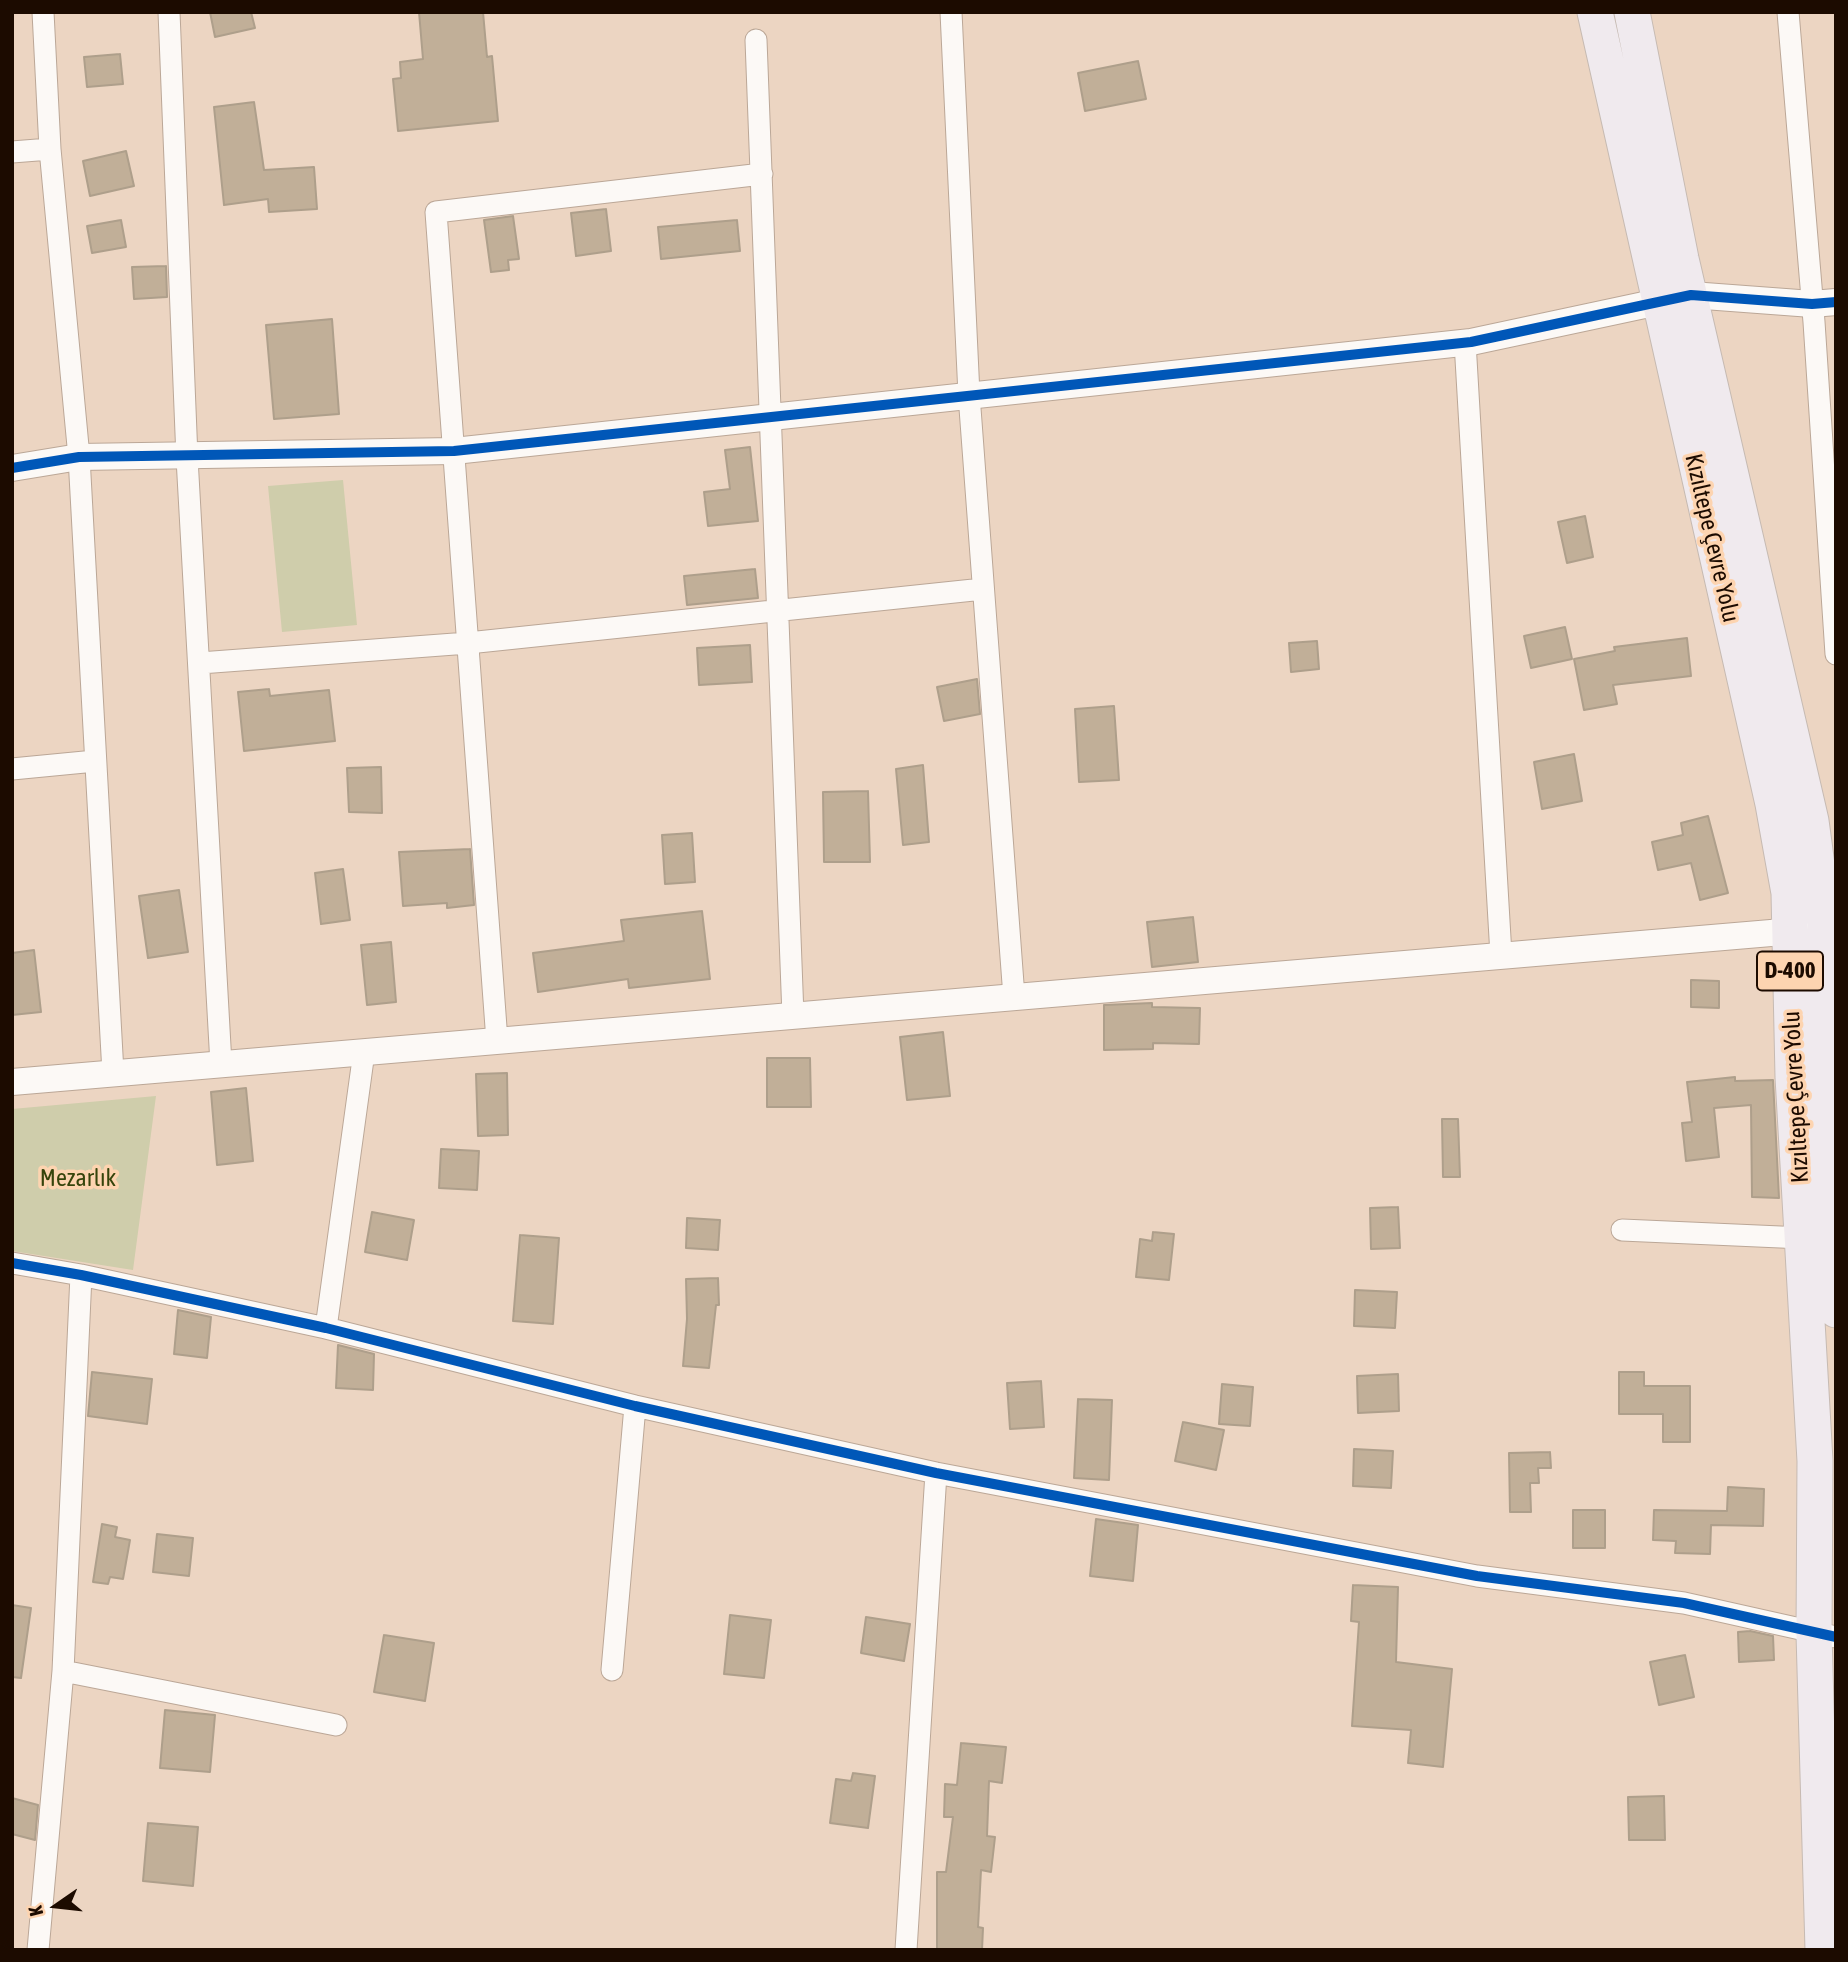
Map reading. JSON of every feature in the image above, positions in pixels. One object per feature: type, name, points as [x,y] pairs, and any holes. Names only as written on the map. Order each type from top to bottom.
[{"type":"highway","name":"Kızıltepe Çevre Yolu","points":[[1595,12],[1675,298],[1811,821],[1830,924],[1823,991],[1823,1238],[1815,1461],[1825,1636],[1824,1950]]},
{"type":"highway","name":"Kızıltepe Çevre Yolu","points":[[1632,12],[1681,259],[1675,298],[1788,893],[1793,1077],[1836,1310]]},
{"type":"street","points":[[43,12],[50,149],[79,457],[113,1073]]},
{"type":"street","points":[[169,12],[187,457],[220,1064]]},
{"type":"street","points":[[951,12],[969,395],[1014,997]]},
{"type":"street","points":[[1788,12],[1824,303],[1836,653]]},
{"type":"street","points":[[756,40],[793,1016]]},
{"type":"street","points":[[12,152],[50,149]]},
{"type":"street","points":[[497,1041],[436,212],[762,174]]},
{"type":"street","points":[[12,468],[79,457],[454,452],[1465,342],[1675,298],[1824,303]]},
{"type":"street","points":[[1465,342],[1501,955]]},
{"type":"street","points":[[200,663],[468,643],[983,589]]},
{"type":"street","points":[[12,769],[95,761]]},
{"type":"street","points":[[12,1082],[1789,930],[1830,924]]},
{"type":"street","points":[[326,1328],[365,1052]]},
{"type":"street","points":[[1622,1230],[1823,1238]]},
{"type":"street","points":[[12,1263],[81,1275],[326,1328],[635,1406],[936,1473],[1477,1576],[1684,1603],[1825,1636]]},
{"type":"street","points":[[38,1950],[63,1671],[81,1275]]},
{"type":"street","points":[[612,1670],[635,1406]]},
{"type":"street","points":[[906,1950],[936,1473]]},
{"type":"street","points":[[63,1671],[336,1725]]},
{"type":"green space","points":[[343,480],[357,625],[282,632],[268,486]]},
{"type":"green space","name":"Mezarlık","points":[[156,1096],[133,1270],[12,1251],[12,1109]]},
{"type":"building","points":[[210,12],[251,12],[255,28],[215,37]]},
{"type":"building","points":[[419,12],[483,12],[487,57],[492,56],[498,121],[398,131],[393,79],[401,78],[400,62],[423,59]]},
{"type":"building","points":[[120,54],[123,84],[87,87],[84,57]]},
{"type":"building","points":[[1138,61],[1146,99],[1085,111],[1078,73]]},
{"type":"building","points":[[254,102],[264,170],[314,167],[317,209],[269,212],[268,199],[224,205],[214,107]]},
{"type":"building","points":[[126,151],[134,186],[90,196],[83,161]]},
{"type":"building","points":[[606,209],[611,251],[576,256],[571,213]]},
{"type":"building","points":[[513,216],[519,259],[508,260],[509,270],[491,272],[484,220]]},
{"type":"building","points":[[121,220],[126,247],[92,253],[87,226]]},
{"type":"building","points":[[737,220],[740,251],[661,259],[658,227]]},
{"type":"building","points":[[166,266],[167,297],[134,299],[132,267]]},
{"type":"building","points":[[332,319],[339,414],[274,419],[266,325]]},
{"type":"building","points":[[750,447],[758,521],[708,526],[704,492],[730,489],[725,450]]},
{"type":"building","points":[[1585,516],[1593,557],[1567,563],[1558,522]]},
{"type":"building","points":[[755,569],[758,598],[687,605],[684,576]]},
{"type":"building","points":[[1565,627],[1572,659],[1531,668],[1524,636]]},
{"type":"building","points":[[1687,638],[1691,676],[1613,685],[1617,704],[1584,710],[1574,659],[1615,651],[1614,647]]},
{"type":"building","points":[[1317,641],[1319,669],[1291,672],[1289,643]]},
{"type":"building","points":[[750,645],[752,682],[699,685],[697,648]]},
{"type":"building","points":[[977,679],[980,714],[944,721],[937,687]]},
{"type":"building","points":[[269,689],[270,696],[329,690],[335,741],[244,751],[238,692]]},
{"type":"building","points":[[1114,706],[1119,780],[1079,782],[1075,709]]},
{"type":"building","points":[[1574,754],[1582,801],[1542,809],[1534,762]]},
{"type":"building","points":[[923,765],[929,842],[903,845],[896,769]]},
{"type":"building","points":[[381,767],[382,813],[349,812],[347,768]]},
{"type":"building","points":[[868,791],[870,862],[824,862],[823,792]]},
{"type":"building","points":[[1708,816],[1728,893],[1700,900],[1691,863],[1658,870],[1652,842],[1683,835],[1681,823]]},
{"type":"building","points":[[692,833],[695,882],[665,884],[662,835]]},
{"type":"building","points":[[470,849],[474,905],[447,908],[447,903],[403,906],[399,852]]},
{"type":"building","points":[[343,869],[350,920],[321,924],[315,873]]},
{"type":"building","points":[[179,890],[188,952],[148,958],[139,896]]},
{"type":"building","points":[[702,911],[710,979],[629,988],[628,979],[538,992],[533,953],[624,941],[621,920]]},
{"type":"building","points":[[1193,917],[1198,962],[1152,967],[1147,922]]},
{"type":"building","points":[[391,942],[396,1002],[367,1005],[361,945]]},
{"type":"building","points":[[34,950],[41,1012],[12,1015],[12,953]]},
{"type":"building","points":[[1691,980],[1719,981],[1719,1008],[1691,1007]]},
{"type":"building","points":[[1152,1003],[1152,1007],[1200,1008],[1199,1044],[1153,1043],[1153,1049],[1104,1050],[1104,1005]]},
{"type":"building","points":[[943,1032],[950,1096],[907,1100],[900,1037]]},
{"type":"building","points":[[767,1058],[810,1058],[811,1107],[767,1107]]},
{"type":"building","points":[[507,1073],[508,1135],[478,1136],[476,1074]]},
{"type":"building","points":[[1735,1077],[1735,1081],[1773,1080],[1779,1198],[1752,1197],[1751,1105],[1714,1108],[1719,1157],[1686,1161],[1682,1123],[1692,1122],[1687,1082]]},
{"type":"building","points":[[246,1088],[253,1161],[217,1165],[211,1092]]},
{"type":"building","points":[[1442,1119],[1458,1119],[1460,1177],[1443,1177]]},
{"type":"building","points":[[441,1149],[479,1151],[477,1190],[439,1188]]},
{"type":"building","points":[[1398,1207],[1400,1248],[1371,1249],[1370,1208]]},
{"type":"building","points":[[372,1212],[414,1220],[407,1260],[365,1252]]},
{"type":"building","points":[[687,1218],[720,1220],[718,1250],[686,1248]]},
{"type":"building","points":[[1153,1232],[1174,1234],[1169,1280],[1136,1277],[1140,1239],[1152,1241]]},
{"type":"building","points":[[520,1235],[559,1238],[553,1324],[513,1321]]},
{"type":"building","points":[[718,1278],[719,1305],[716,1305],[709,1368],[683,1366],[687,1319],[686,1279]]},
{"type":"building","points":[[1355,1290],[1397,1292],[1395,1328],[1354,1326]]},
{"type":"building","points":[[178,1310],[211,1317],[207,1358],[174,1354]]},
{"type":"building","points":[[338,1345],[374,1354],[373,1390],[336,1388]]},
{"type":"building","points":[[92,1372],[152,1379],[147,1424],[88,1416]]},
{"type":"building","points":[[1619,1372],[1644,1372],[1644,1386],[1690,1386],[1690,1442],[1663,1442],[1663,1414],[1619,1414]]},
{"type":"building","points":[[1398,1374],[1399,1411],[1358,1413],[1357,1376]]},
{"type":"building","points":[[1041,1381],[1044,1427],[1010,1429],[1007,1383]]},
{"type":"building","points":[[1222,1384],[1253,1387],[1250,1426],[1219,1424]]},
{"type":"building","points":[[1078,1399],[1112,1400],[1109,1480],[1074,1478]]},
{"type":"building","points":[[1183,1422],[1224,1430],[1216,1470],[1175,1461]]},
{"type":"building","points":[[1354,1449],[1393,1451],[1391,1488],[1353,1486]]},
{"type":"building","points":[[1550,1452],[1551,1468],[1538,1468],[1539,1483],[1530,1483],[1531,1512],[1510,1512],[1509,1453]]},
{"type":"building","points":[[1728,1487],[1764,1489],[1763,1526],[1711,1525],[1710,1554],[1675,1553],[1676,1541],[1653,1540],[1654,1510],[1727,1511]]},
{"type":"building","points":[[1573,1510],[1605,1510],[1605,1548],[1573,1548]]},
{"type":"building","points":[[1096,1519],[1138,1525],[1133,1581],[1090,1576]]},
{"type":"building","points":[[102,1524],[117,1527],[115,1537],[130,1540],[123,1579],[110,1577],[108,1584],[93,1582]]},
{"type":"building","points":[[157,1534],[193,1538],[189,1576],[153,1572]]},
{"type":"building","points":[[1353,1585],[1398,1587],[1396,1662],[1452,1669],[1443,1767],[1408,1763],[1411,1730],[1352,1726],[1359,1622],[1351,1621]]},
{"type":"building","points":[[12,1605],[31,1608],[21,1678],[12,1677]]},
{"type":"building","points":[[730,1615],[771,1620],[764,1678],[724,1674]]},
{"type":"building","points":[[866,1617],[910,1624],[904,1661],[861,1653]]},
{"type":"building","points":[[1750,1631],[1773,1636],[1774,1660],[1739,1662],[1738,1632]]},
{"type":"building","points":[[384,1635],[434,1643],[425,1701],[374,1692]]},
{"type":"building","points":[[1685,1655],[1694,1697],[1659,1705],[1650,1662]]},
{"type":"building","points":[[165,1710],[215,1715],[210,1772],[160,1768]]},
{"type":"building","points":[[961,1743],[1006,1747],[1002,1783],[989,1781],[987,1836],[995,1837],[991,1872],[981,1870],[978,1927],[983,1928],[982,1950],[937,1950],[937,1872],[946,1872],[953,1817],[944,1817],[945,1784],[957,1785]]},
{"type":"building","points":[[853,1773],[875,1776],[868,1828],[830,1823],[836,1779],[851,1781]]},
{"type":"building","points":[[1664,1796],[1665,1840],[1629,1840],[1628,1797]]},
{"type":"building","points":[[12,1798],[38,1805],[35,1840],[12,1834]]},
{"type":"building","points":[[148,1823],[198,1827],[193,1886],[143,1881]]},
{"type":"cycle path","points":[[12,468],[79,457],[454,451],[1471,342],[1691,295],[1812,304],[1836,302]]},
{"type":"cycle path","points":[[12,1263],[81,1275],[326,1328],[635,1406],[936,1473],[1477,1576],[1684,1603],[1836,1637]]}]
